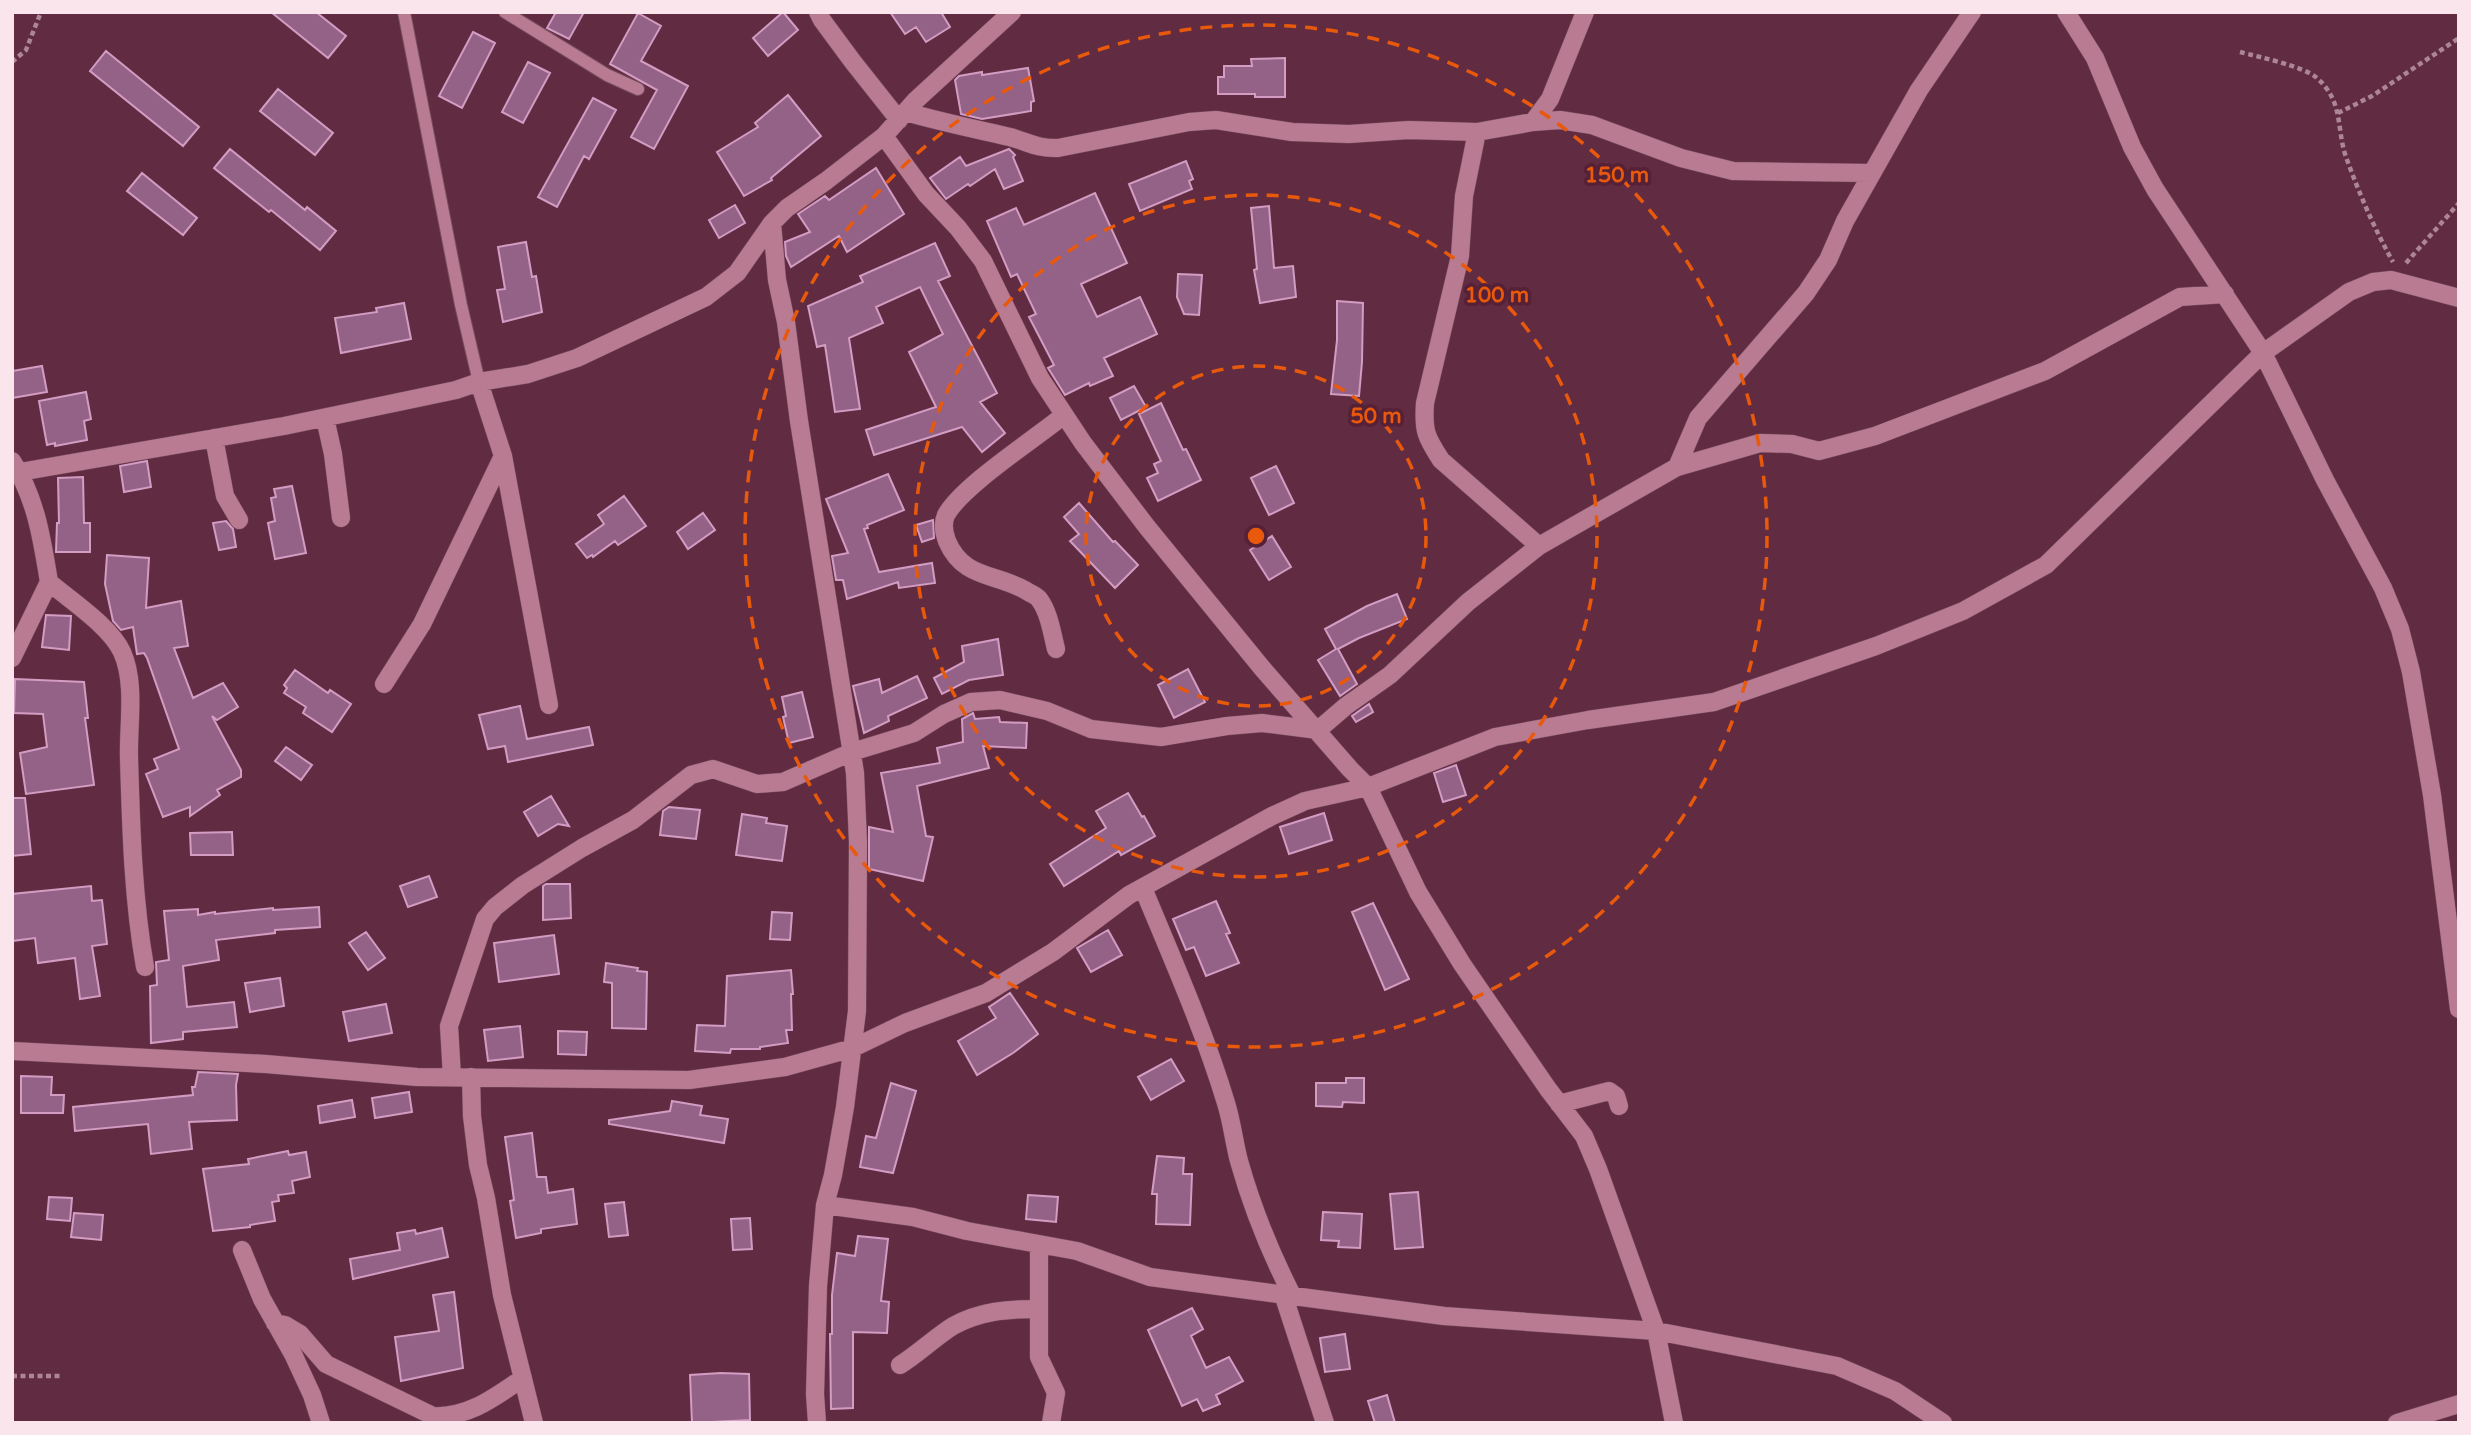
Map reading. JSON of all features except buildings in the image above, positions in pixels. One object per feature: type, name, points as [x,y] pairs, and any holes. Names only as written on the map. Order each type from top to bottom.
[{"type":"street","points":[[818,12],[853,62],[903,116],[1018,139],[1042,149],[1189,121],[1216,120],[1292,132],[1349,134],[1437,130],[1476,132],[1560,120],[1592,125],[1681,158],[1733,172],[1872,173]]},
{"type":"street","points":[[12,658],[49,582],[39,520],[16,466],[214,438],[325,418],[456,390],[479,382],[528,374],[577,358],[706,297],[737,273],[772,223],[787,208],[884,136],[950,68],[1012,12]]},
{"type":"street","points":[[1533,122],[1550,99],[1585,12]]},
{"type":"street","points":[[1678,467],[1699,418],[1806,293],[1821,271],[1845,221],[1919,90],[1972,12]]},
{"type":"street","points":[[2066,12],[2095,58],[2132,146],[2155,189],[2263,352],[2325,480],[2383,589],[2400,629],[2411,672],[2432,795],[2459,1009]]},
{"type":"street","points":[[1476,132],[1464,196],[1460,256],[1425,403],[1423,427],[1441,460],[1539,546]]},
{"type":"street","points":[[884,136],[926,194],[958,228],[983,261],[1040,377],[1064,415],[1147,527],[1262,668],[1368,787],[1418,892],[1462,964],[1584,1136],[1656,1331],[1674,1423]]},
{"type":"street","points":[[772,223],[799,421],[852,752],[858,856],[857,1011],[833,1175],[825,1205],[818,1286],[815,1394],[817,1423]]},
{"type":"street","points":[[12,1051],[266,1064],[417,1077],[689,1080],[785,1067],[853,1048],[905,1023],[986,993],[1053,952],[1129,895],[1272,816],[1305,801],[1368,787],[1495,737],[1588,720],[1714,702],[1876,646],[1963,611],[2046,565],[2263,352],[2349,292],[2373,282],[2391,280],[2459,298]]},
{"type":"street","points":[[452,1077],[449,1026],[485,919],[495,906],[582,848],[633,820],[691,775],[713,769],[757,784],[772,785],[852,752],[914,733],[944,714],[971,702],[1000,700],[1046,711],[1091,729],[1161,737],[1262,723],[1318,730],[1390,675],[1468,602],[1539,546],[1678,467],[1760,443],[1792,444],[1819,451],[1875,436],[2045,371],[2180,297],[2225,294]]},
{"type":"street","points":[[479,382],[503,456],[549,705]]},
{"type":"street","points":[[1056,649],[1050,622],[1038,598],[1020,587],[960,563],[952,552],[943,525],[947,515],[974,486],[1064,415]]},
{"type":"street","points":[[325,418],[333,454],[341,518]]},
{"type":"street","points":[[214,438],[225,496],[239,520]]},
{"type":"street","points":[[384,684],[422,624],[503,456]]},
{"type":"street","points":[[49,582],[113,637],[123,654],[129,683],[131,818],[139,935],[145,967]]},
{"type":"street","points":[[1143,888],[1215,1068],[1252,1203],[1287,1295],[1325,1423]]},
{"type":"street","points":[[471,1077],[478,1165],[502,1295],[534,1423]]},
{"type":"street","points":[[1559,1104],[1609,1091],[1616,1096],[1619,1106]]},
{"type":"street","points":[[825,1205],[914,1217],[967,1231],[1077,1251],[1150,1277],[1444,1316],[1656,1331],[1837,1366],[1895,1391],[1943,1423]]},
{"type":"street","points":[[1038,1244],[1039,1357],[1056,1393],[1051,1423]]},
{"type":"street","points":[[242,1250],[262,1299],[312,1395],[321,1423]]},
{"type":"street","points":[[900,1365],[952,1327],[989,1311],[1038,1310]]},
{"type":"street","points":[[275,1323],[285,1325],[300,1334],[326,1364],[433,1416],[446,1417],[463,1413],[489,1401],[523,1378]]},
{"type":"street","points":[[2397,1423],[2459,1404]]},
{"type":"lane","points":[[404,12],[461,305],[479,382]]},
{"type":"lane","points":[[505,12],[607,75],[638,89]]},
{"type":"path","points":[[12,62],[26,50],[41,12]]},
{"type":"path","points":[[2338,113],[2372,96],[2459,38]]},
{"type":"path","points":[[2240,52],[2314,76],[2328,90],[2336,105],[2345,153],[2358,189],[2376,232],[2398,272],[2459,203]]},
{"type":"path","points":[[12,1376],[61,1376]]}]
